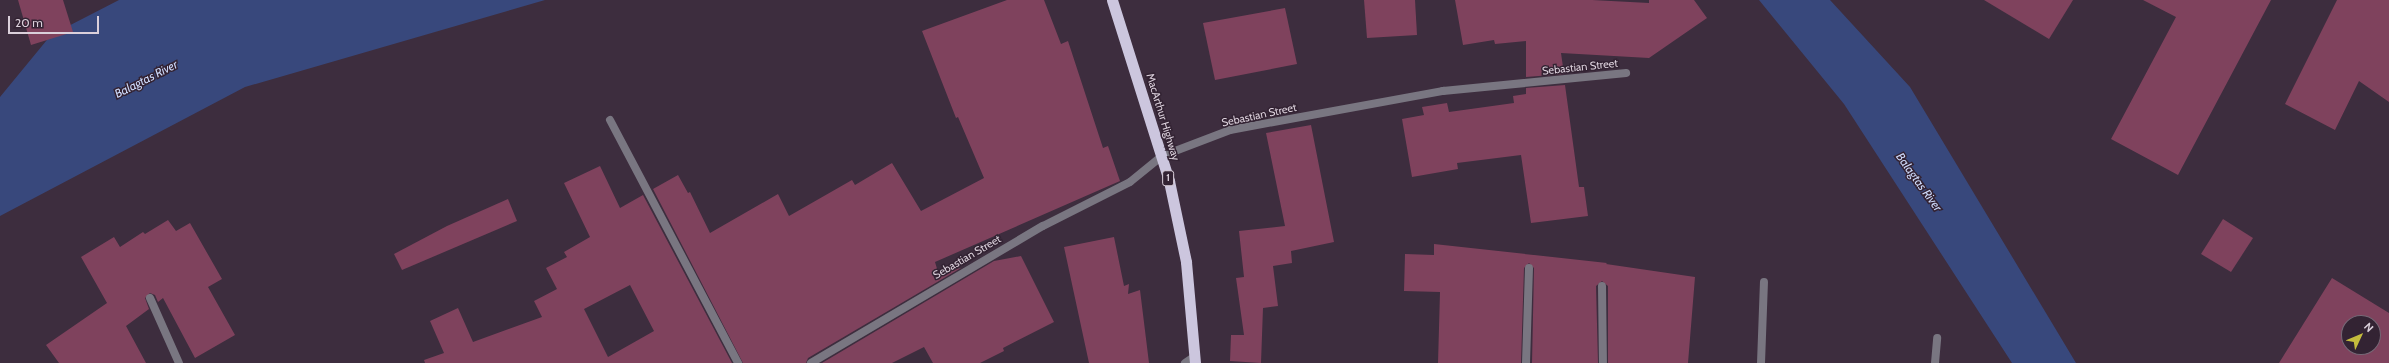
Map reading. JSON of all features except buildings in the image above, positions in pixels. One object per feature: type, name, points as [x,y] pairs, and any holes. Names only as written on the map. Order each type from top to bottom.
[{"type":"highway","name":"MacArthur Highway","points":[[1112,0],[1162,156],[1186,262],[1192,361]]},
{"type":"street","name":"Sebastian Street","points":[[811,363],[1043,226],[1130,182],[1162,156],[1230,130],[1428,94],[1626,73]]},
{"type":"street","points":[[610,120],[738,363]]},
{"type":"street","points":[[1526,363],[1528,268]]},
{"type":"street","points":[[1761,363],[1764,282]]},
{"type":"street","points":[[1602,286],[1603,363]]},
{"type":"street","points":[[150,298],[179,363]]},
{"type":"street","points":[[1935,363],[1937,338]]},
{"type":"water","name":"Balagtas River","points":[[119,0],[545,0],[245,87],[0,216],[0,97],[51,35]]},
{"type":"water","name":"Balagtas River","points":[[1759,0],[1830,0],[1910,87],[2076,363],[2012,363],[1844,104]]}]
